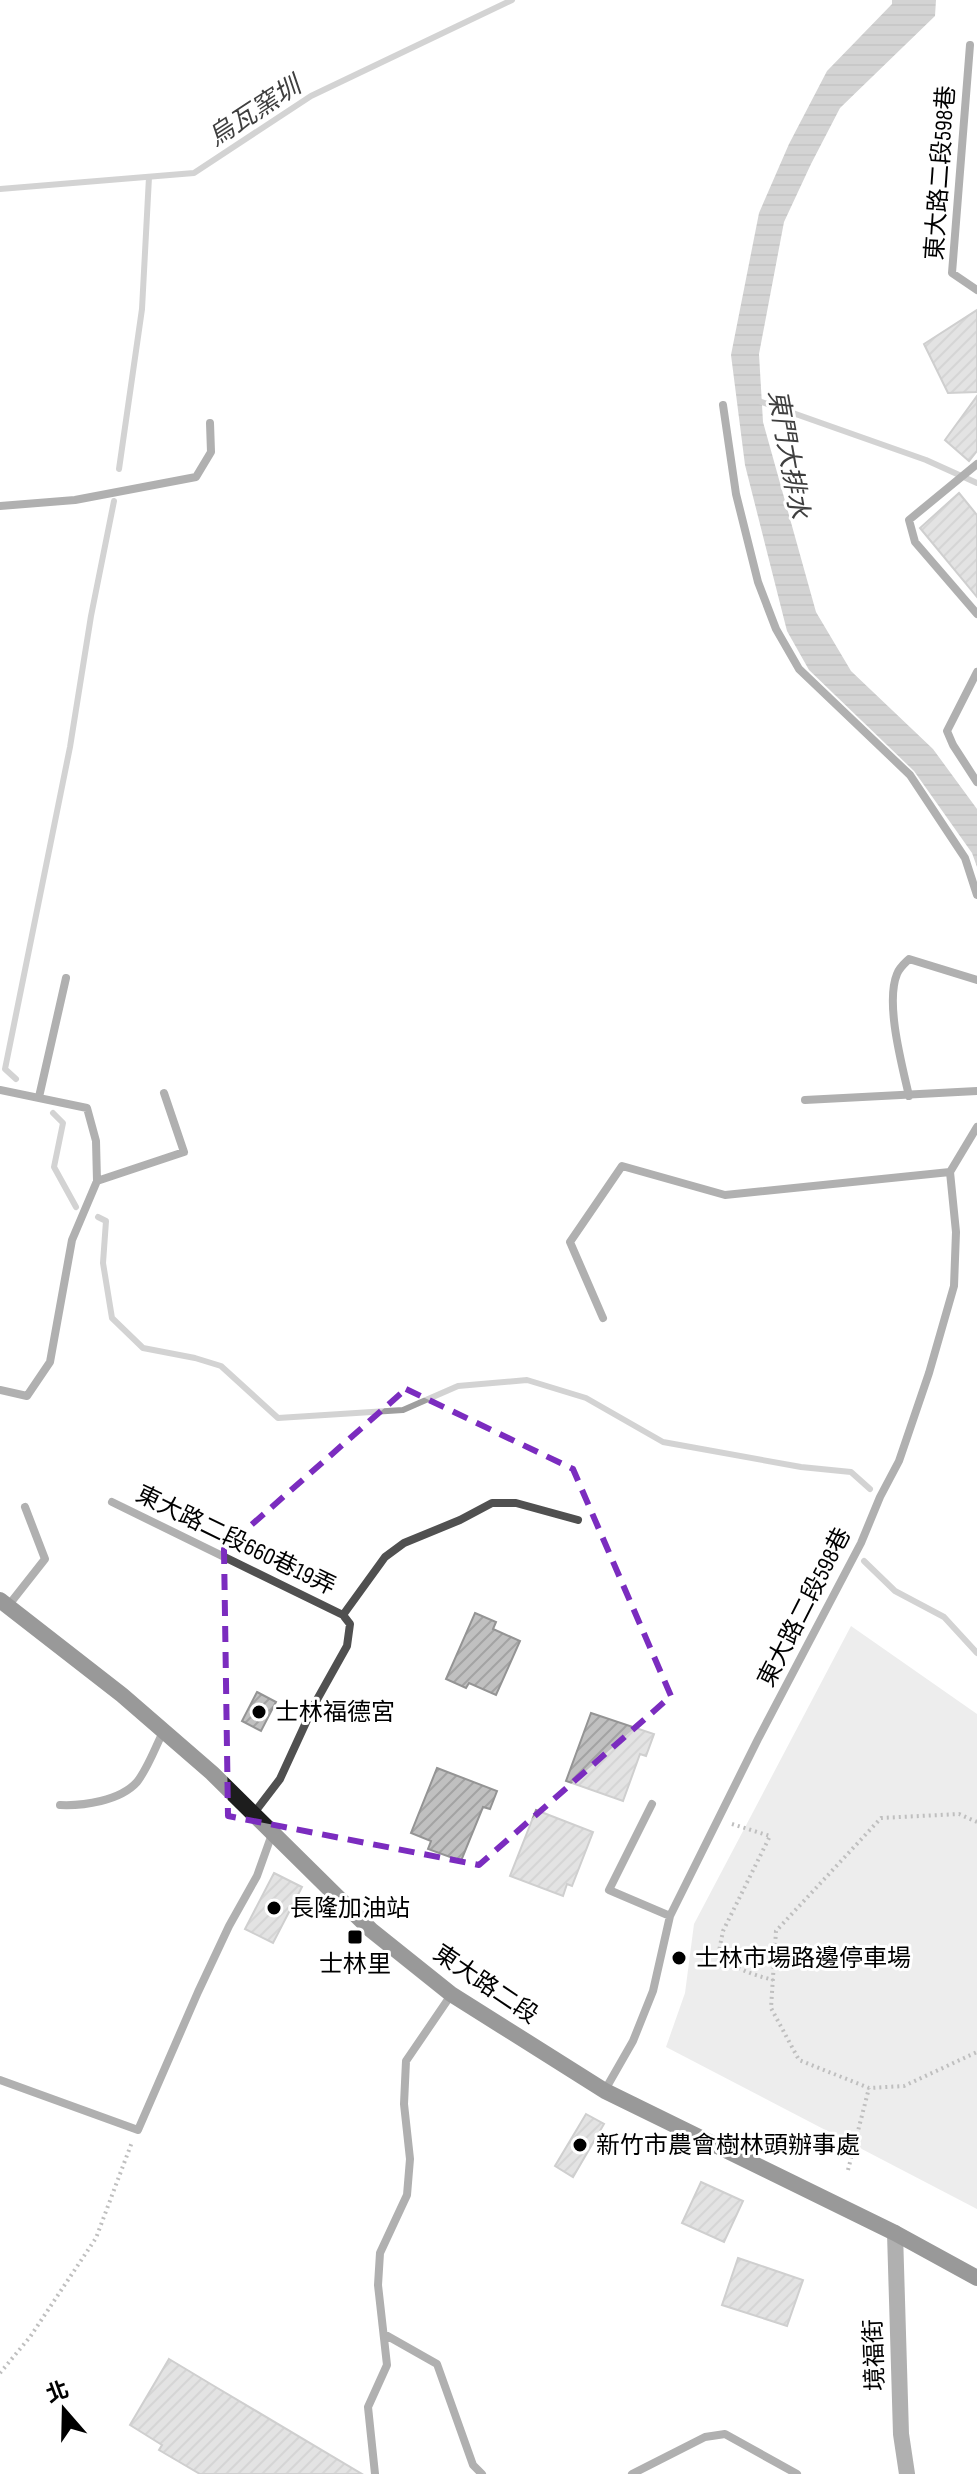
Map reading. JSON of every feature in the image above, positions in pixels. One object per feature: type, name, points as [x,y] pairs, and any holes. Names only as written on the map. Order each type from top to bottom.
[{"type":"main road","name":"東大路二段","points":[[4,1603],[164,1731],[371,1930],[451,1994],[605,2091],[895,2233],[977,2278]]},
{"type":"street","name":"境福街","points":[[895,2233],[901,2434],[907,2474]]},
{"type":"lane","name":"東大路二段598巷","points":[[970,45],[952,273],[977,290]]},
{"type":"lane","points":[[723,405],[736,494],[758,582],[776,629],[799,669],[910,775],[965,858],[977,895]]},
{"type":"lane","points":[[0,506],[75,500],[196,477],[211,452],[210,423]]},
{"type":"lane","points":[[975,466],[909,520],[915,542],[977,614]]},
{"type":"lane","points":[[977,672],[947,731],[977,782]]},
{"type":"lane","points":[[909,1096],[898,1048],[893,994],[897,971],[909,959],[977,980]]},
{"type":"lane","points":[[39,1097],[66,978]]},
{"type":"lane","points":[[0,1090],[87,1108],[96,1141],[97,1181],[72,1240],[50,1362],[27,1396],[0,1390]]},
{"type":"lane","points":[[805,1100],[977,1091]]},
{"type":"lane","points":[[97,1181],[184,1152],[164,1093]]},
{"type":"lane","points":[[603,1318],[570,1242],[622,1166],[725,1195],[950,1172],[977,1127]]},
{"type":"lane","name":"東大路二段598巷","points":[[605,2091],[633,2041],[653,1991],[670,1916],[861,1543],[899,1461],[954,1286],[956,1232],[950,1172]]},
{"type":"lane","name":"東大路二段660巷19弄","points":[[112,1502],[343,1615]]},
{"type":"lane","points":[[253,1814],[280,1779],[314,1705],[347,1646],[350,1624],[343,1615],[385,1557],[404,1543],[492,1503],[516,1503],[578,1520]]},
{"type":"lane","points":[[4,1603],[45,1559],[25,1507]]},
{"type":"lane","points":[[60,1805],[92,1803],[136,1783],[164,1731]]},
{"type":"lane","points":[[652,1804],[609,1890],[670,1916]]},
{"type":"lane","points":[[0,2080],[138,2130],[198,1992],[257,1876],[273,1833]]},
{"type":"lane","points":[[375,2474],[368,2407],[387,2365],[378,2285],[380,2253],[407,2195],[410,2159],[404,2104],[406,2061],[451,1994]]},
{"type":"lane","points":[[384,2334],[437,2364],[473,2465],[482,2474]]},
{"type":"lane","points":[[632,2474],[705,2437],[725,2434],[797,2474]]},
{"type":"path","points":[[977,1822],[959,1814],[881,1818],[776,1931],[771,2008],[799,2060],[869,2088],[904,2086],[977,2052]]},
{"type":"path","points":[[718,1819],[770,1836],[723,1931],[719,1951],[728,1963],[773,1980]]},
{"type":"path","points":[[848,2170],[869,2088]]},
{"type":"path","points":[[0,2373],[30,2337],[96,2238],[134,2136]]},
{"type":"highlighted area","points":[[406,1389],[573,1469],[671,1696],[479,1865],[228,1816],[224,1549]]},
{"type":"shaded area","points":[[892,0],[936,0],[935,16],[840,108],[784,222],[759,354],[763,422],[816,612],[851,671],[933,749],[977,809],[977,867],[972,853],[914,771],[809,670],[787,631],[745,465],[731,355],[759,213],[789,144],[827,71],[892,4]]},
{"type":"shaded area","points":[[851,1626],[977,1714],[977,2209],[666,2047],[685,1993],[694,1924]]},
{"type":"building","points":[[977,310],[977,392],[948,393],[924,344]]},
{"type":"building","points":[[977,396],[977,451],[969,461],[945,440]]},
{"type":"building","points":[[959,493],[977,515],[977,597],[920,528]]},
{"type":"building","points":[[475,1613],[496,1622],[493,1629],[520,1641],[496,1695],[469,1683],[466,1688],[446,1679]]},
{"type":"building","name":"士林福德宮","points":[[257,1692],[276,1702],[261,1731],[242,1721]]},
{"type":"building","points":[[591,1713],[654,1734],[646,1756],[640,1754],[623,1801],[566,1781]]},
{"type":"building","points":[[437,1768],[497,1791],[490,1809],[483,1807],[461,1861],[428,1849],[431,1841],[411,1833]]},
{"type":"building","points":[[536,1810],[593,1832],[572,1886],[567,1884],[563,1896],[510,1876]]},
{"type":"building","name":"長隆加油站","points":[[274,1873],[302,1887],[273,1943],[245,1929]]},
{"type":"building","name":"新竹市農會樹林頭辦事處","points":[[586,2114],[604,2124],[573,2177],[555,2166]]},
{"type":"building","points":[[701,2182],[743,2201],[724,2242],[682,2223]]},
{"type":"building","points":[[738,2258],[803,2280],[787,2326],[722,2305]]},
{"type":"building","points":[[169,2359],[362,2474],[200,2474],[159,2450],[162,2445],[130,2425]]},
{"type":"waterway","name":"烏瓦窯圳","points":[[0,189],[194,173],[311,96],[512,0]]},
{"type":"waterway","points":[[119,469],[142,309],[149,177]]},
{"type":"waterway","name":"東門大排水","points":[[756,400],[926,460],[977,483]]},
{"type":"waterway","points":[[16,1079],[5,1069],[70,747],[114,501]]},
{"type":"waterway","points":[[53,1113],[63,1123],[54,1167],[76,1207]]},
{"type":"waterway","points":[[98,1217],[106,1221],[103,1263],[112,1318],[143,1348],[221,1366],[278,1418],[403,1410],[458,1386],[527,1380],[586,1398],[663,1442],[801,1467],[851,1472],[870,1489]]},
{"type":"waterway","points":[[864,1561],[895,1591],[944,1617],[977,1653]]},
{"type":"place","name":"士林福德宮","points":[[259,1712]]},
{"type":"place","name":"長隆加油站","points":[[274,1908]]},
{"type":"place","name":"士林里","points":[[355,1937]]},
{"type":"place","name":"士林市場路邊停車場","points":[[679,1958]]},
{"type":"place","name":"新竹市農會樹林頭辦事處","points":[[580,2145]]}]
